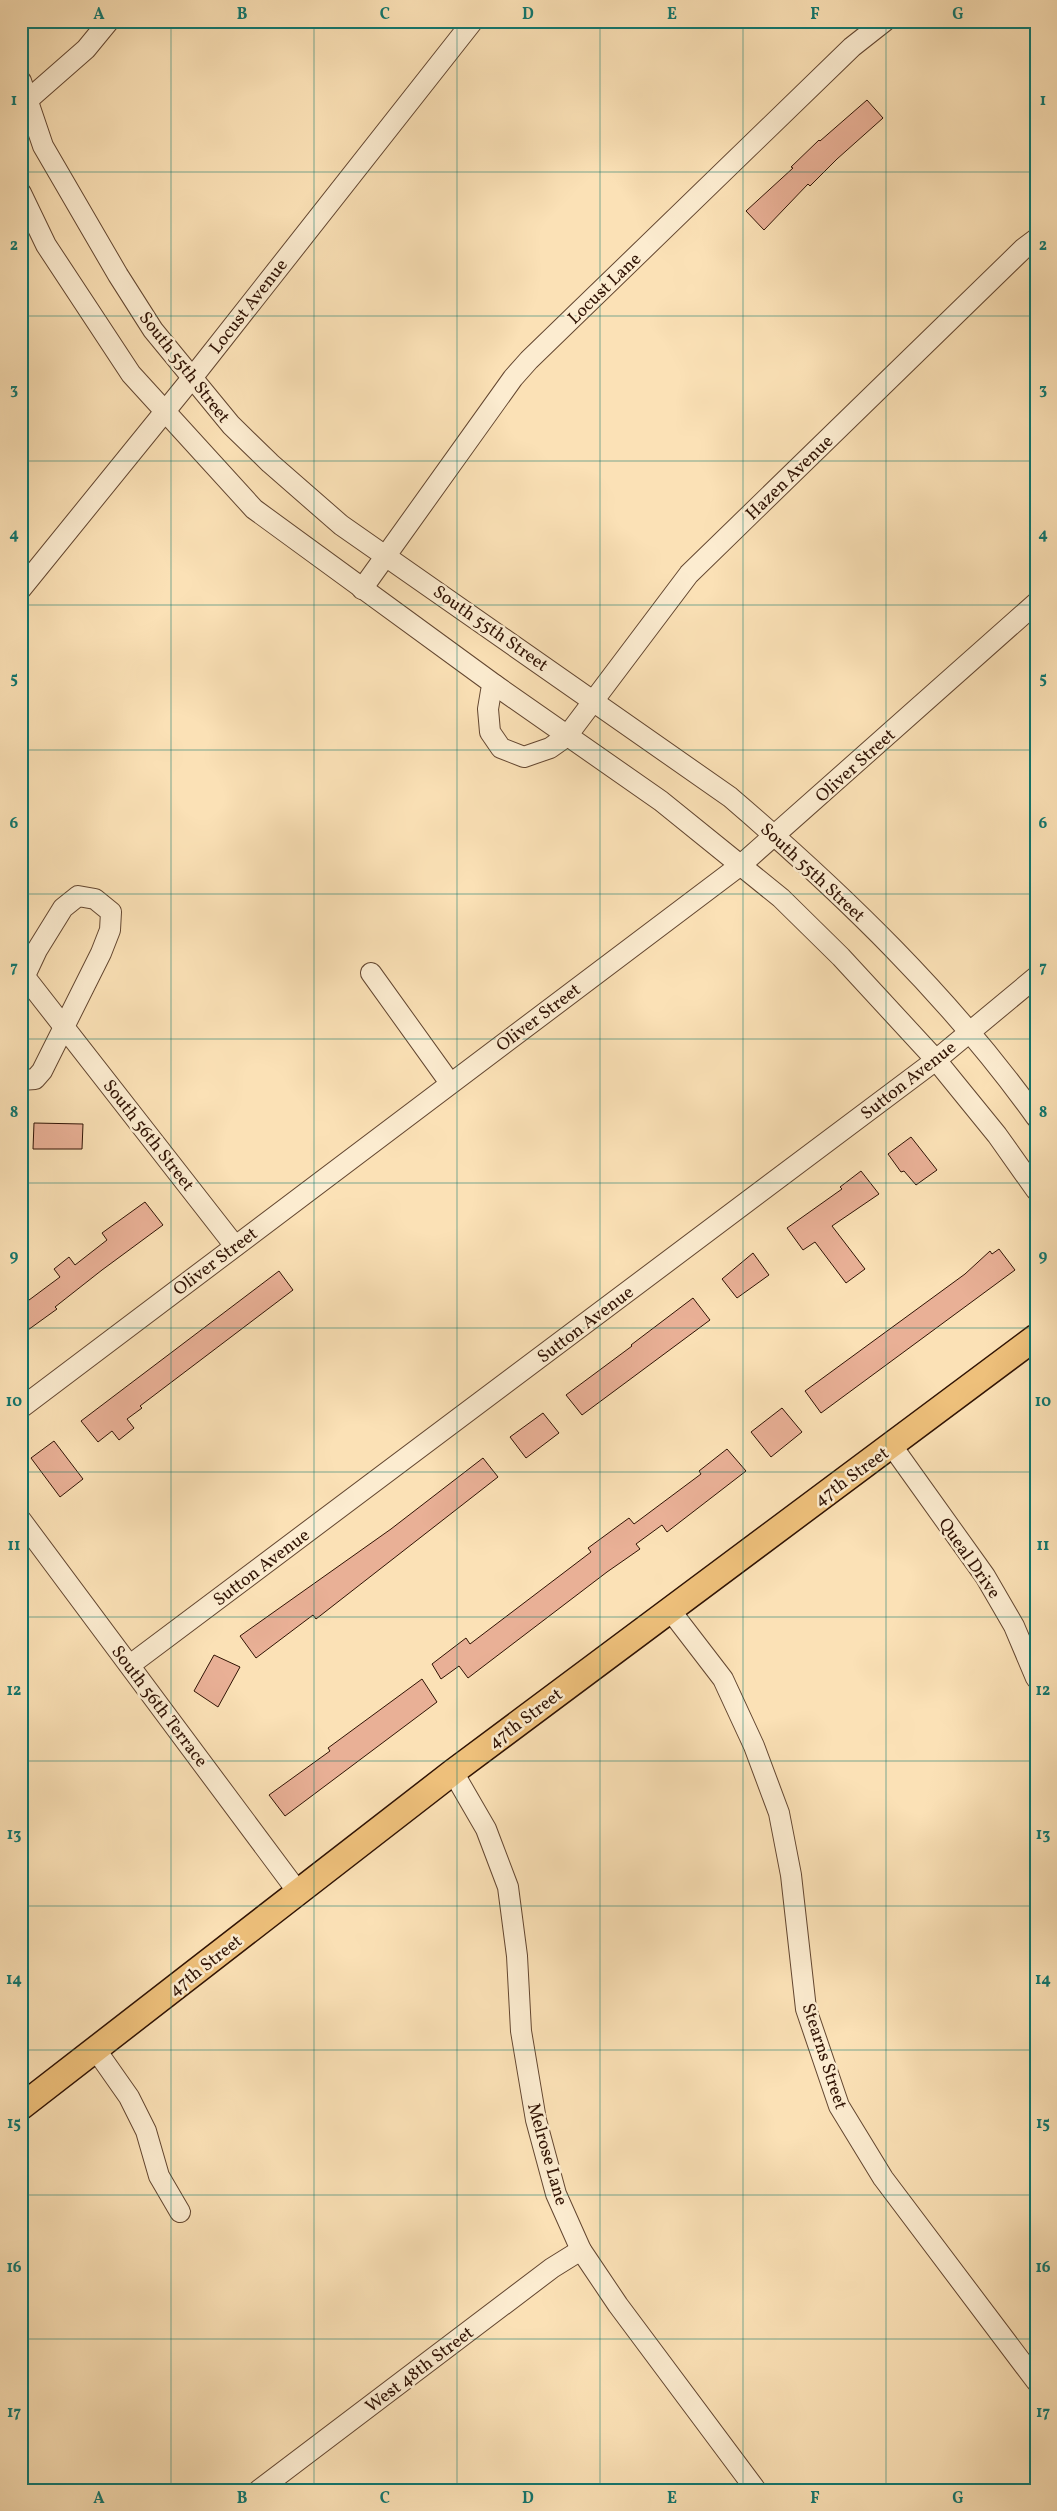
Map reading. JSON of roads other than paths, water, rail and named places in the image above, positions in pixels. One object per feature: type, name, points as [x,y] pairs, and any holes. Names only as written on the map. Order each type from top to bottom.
[{"type":"main road","name":"47th Street","points":[[21,2107],[453,1772],[1036,1337]]},
{"type":"street","points":[[24,104],[86,49],[108,21]]},
{"type":"street","name":"Locust Avenue","points":[[21,589],[192,378],[473,21]]},
{"type":"street","name":"Locust Lane","points":[[362,589],[513,378],[529,360],[852,47],[885,21]]},
{"type":"street","name":"South 55th Street","points":[[21,81],[24,104],[43,146],[75,204],[153,330],[231,425],[270,463],[341,525],[386,554],[730,798],[775,836],[875,929],[970,1031],[1036,1117]]},
{"type":"street","points":[[21,193],[46,245],[131,374],[254,509],[495,685],[661,800],[742,864],[842,956],[936,1060],[997,1135],[1036,1190]]},
{"type":"street","name":"Hazen Avenue","points":[[567,736],[689,574],[1017,255],[1036,239]]},
{"type":"street","name":"Oliver Street","points":[[21,1408],[742,864],[1036,602]]},
{"type":"street","points":[[495,685],[491,691],[488,709],[490,732],[501,748],[524,757],[550,748],[567,736]]},
{"type":"street","name":"South 56th Street","points":[[21,1080],[35,1079],[42,1071],[64,1026],[101,953],[110,930],[111,912],[95,899],[78,896],[63,908],[37,950],[23,980],[64,1026],[235,1246]]},
{"type":"street","points":[[371,972],[450,1083]]},
{"type":"street","name":"Sutton Avenue","points":[[130,1666],[936,1060],[1036,977]]},
{"type":"street","name":"Queal Drive","points":[[892,1446],[985,1576],[1014,1626],[1036,1678]]},
{"type":"street","name":"South 56th Terrace","points":[[21,1520],[298,1892]]},
{"type":"street","name":"Stearns Street","points":[[670,1610],[723,1679],[754,1746],[779,1813],[791,1876],[806,2009],[839,2106],[883,2178],[1036,2381]]},
{"type":"street","name":"Melrose Lane","points":[[453,1772],[486,1829],[508,1887],[517,1956],[521,2030],[536,2120],[556,2194],[581,2250],[618,2304],[756,2490]]},
{"type":"street","points":[[96,2050],[130,2097],[146,2131],[159,2176],[180,2212]]},
{"type":"street","name":"West 48th Street","points":[[259,2490],[552,2268],[581,2250]]}]
